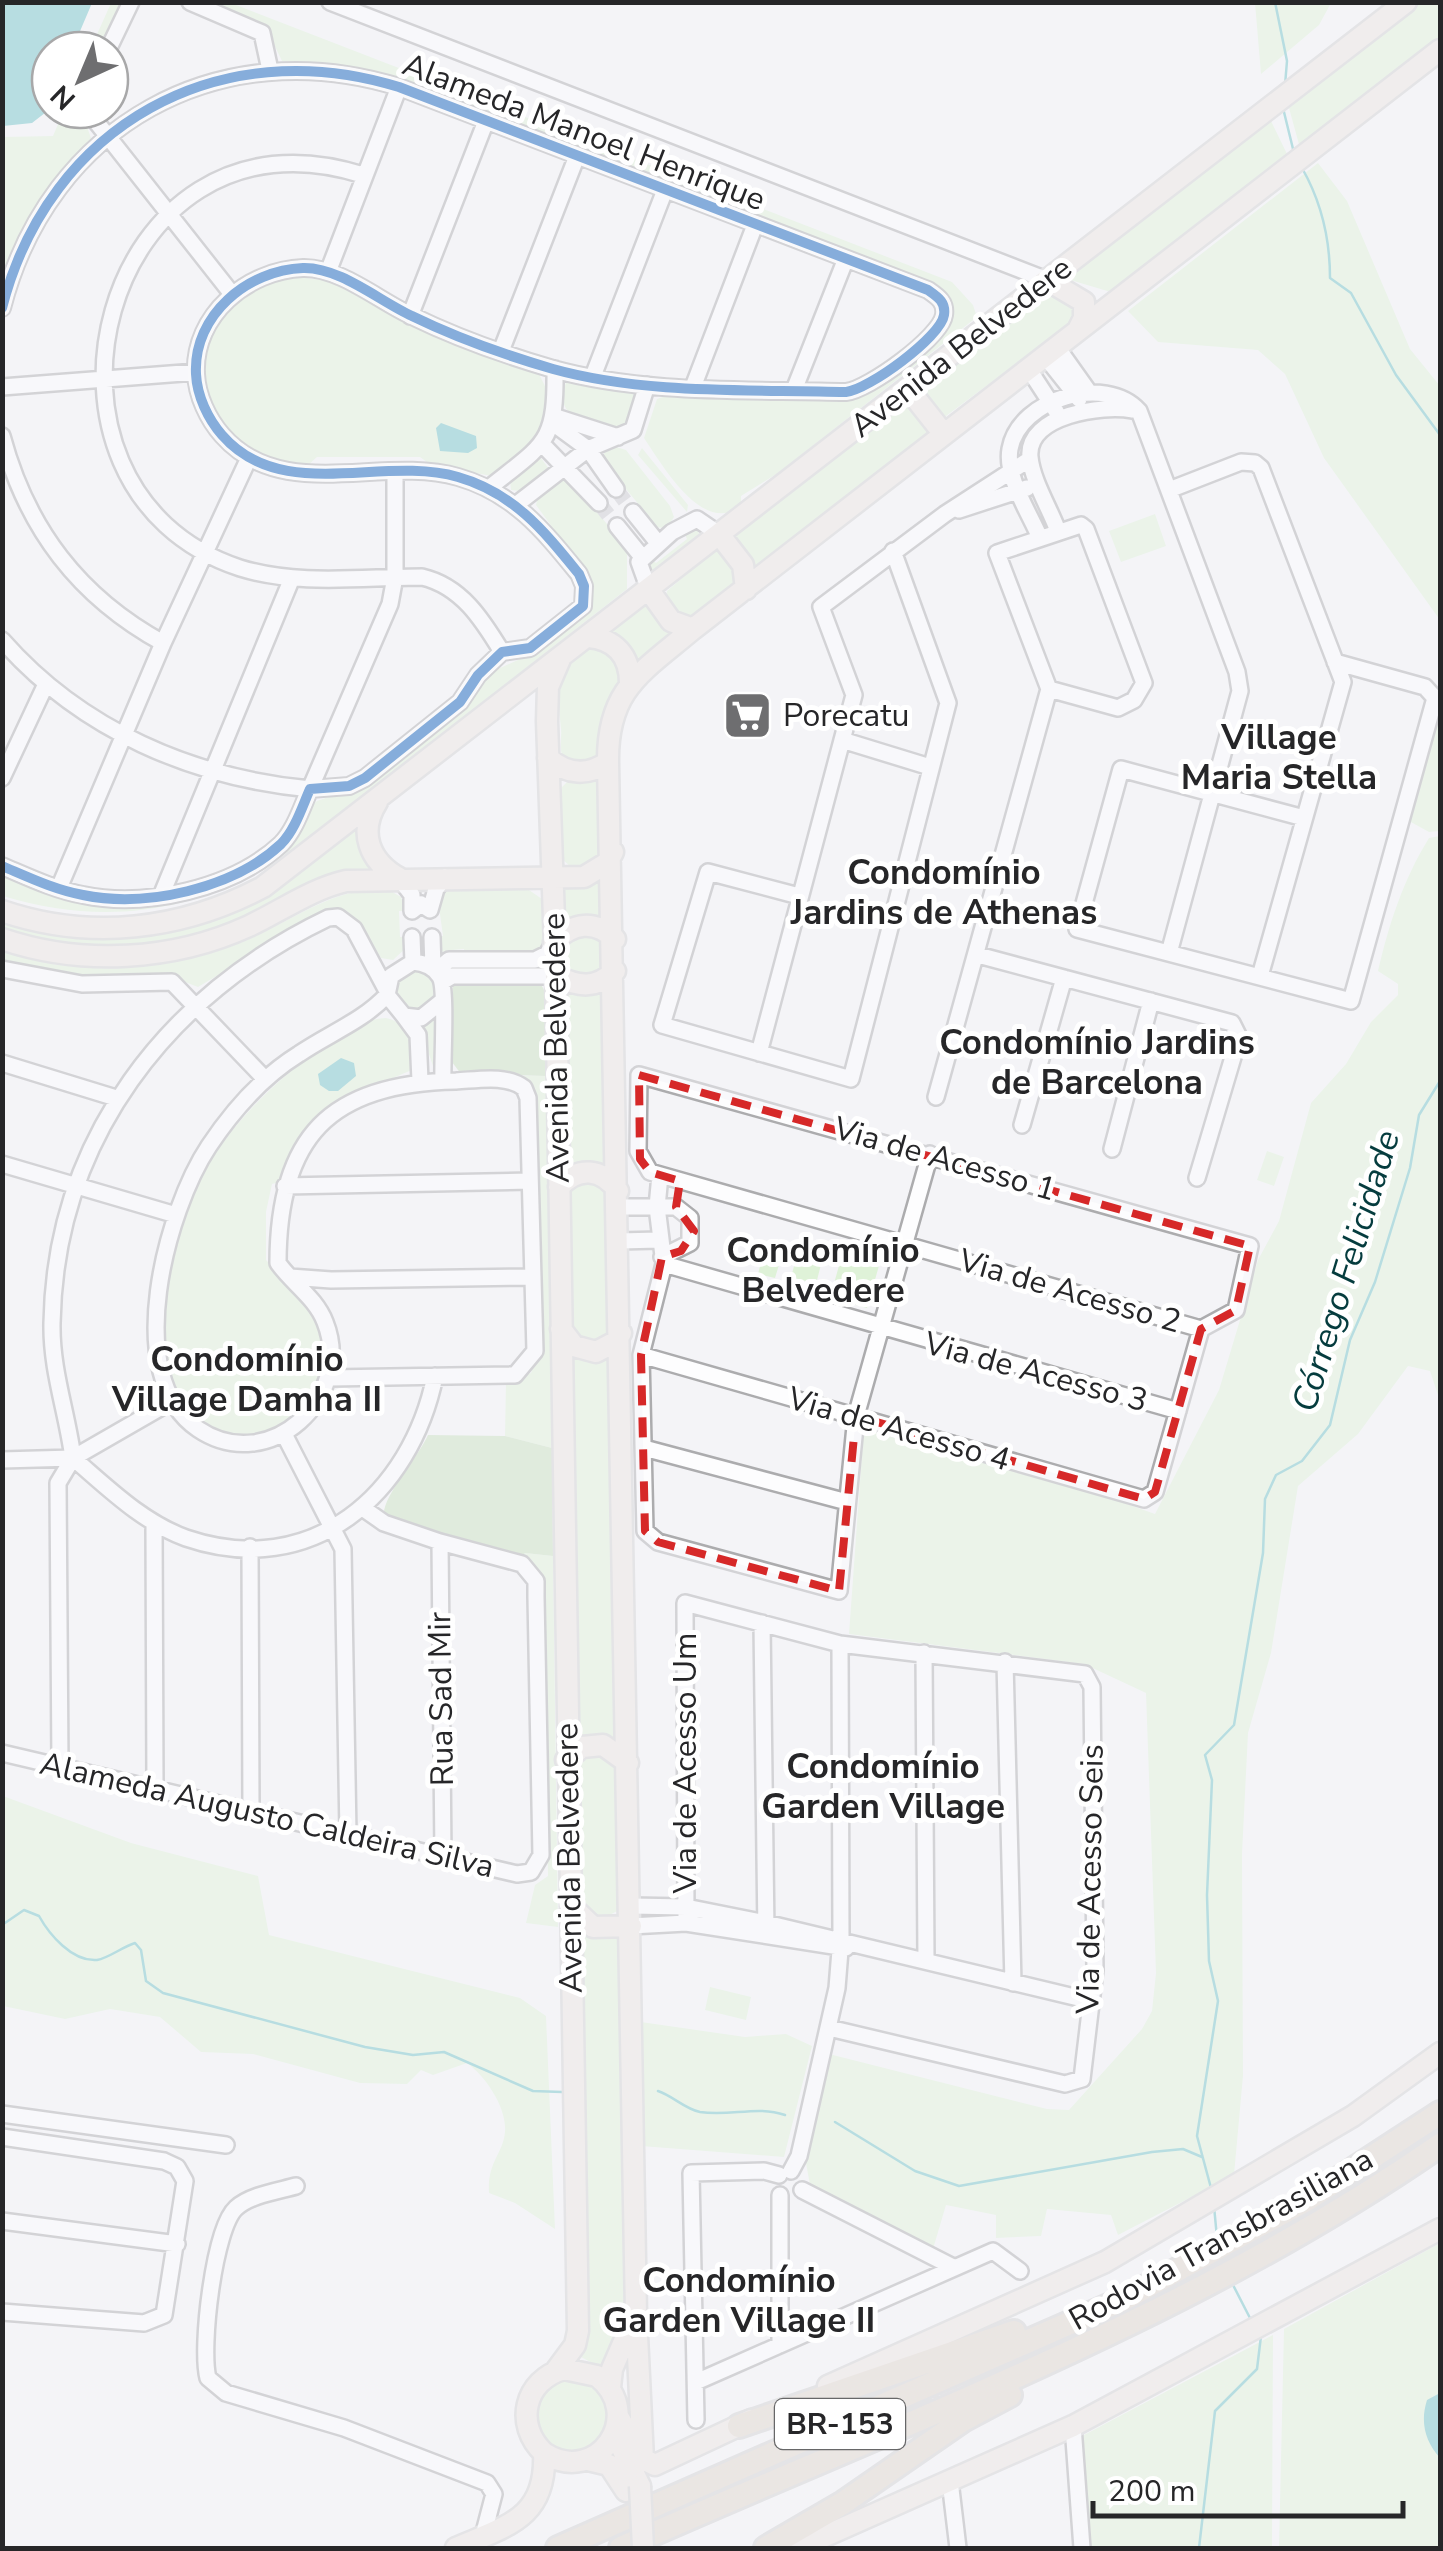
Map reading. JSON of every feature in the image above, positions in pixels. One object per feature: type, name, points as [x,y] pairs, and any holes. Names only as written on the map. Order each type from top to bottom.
[{"type":"highway","name":"Rodovia Transbrasiliana","points":[[558,2548],[1122,2300],[1308,2199],[1440,2113]]},
{"type":"highway","name":"Rodovia Transbrasiliana","points":[[621,2548],[1143,2320],[1261,2256],[1440,2145]]},
{"type":"highway","points":[[739,2426],[1086,2306],[1122,2300]]},
{"type":"highway","points":[[766,2548],[844,2503],[963,2420],[1117,2341],[1143,2320]]},
{"type":"main road","name":"Avenida Belvedere","points":[[556,2372],[575,2345],[578,2331],[548,687],[560,659],[1406,2]]},
{"type":"main road","name":"Avenida Belvedere","points":[[610,2388],[612,2369],[636,2314],[616,971],[608,762],[613,710],[630,683],[693,629],[1440,50]]},
{"type":"main road","points":[[1046,280],[1084,302],[1084,318],[1077,332]]},
{"type":"main road","points":[[909,390],[944,433]]},
{"type":"main road","points":[[720,534],[743,565],[746,588]]},
{"type":"main road","points":[[649,590],[671,621],[693,629]]},
{"type":"main road","points":[[588,637],[611,642],[620,650],[630,683]]},
{"type":"main road","points":[[2,911],[94,929],[156,924],[229,904],[296,864],[560,659]]},
{"type":"main road","points":[[548,758],[564,769],[582,773],[608,762]]},
{"type":"main road","points":[[378,800],[370,813],[368,844],[386,870],[399,878]]},
{"type":"main road","points":[[2,939],[74,954],[149,954],[222,936],[318,890],[346,881],[552,877],[597,872],[613,852]]},
{"type":"main road","points":[[296,864],[303,878],[318,890]]},
{"type":"main road","points":[[554,942],[573,927],[585,925],[596,926],[615,939]]},
{"type":"main road","points":[[556,976],[580,986],[593,985],[616,971]]},
{"type":"main road","points":[[559,1187],[577,1173],[601,1174],[618,1199]]},
{"type":"main road","points":[[561,1329],[584,1351],[606,1349],[621,1333]]},
{"type":"main road","points":[[566,1760],[582,1747],[602,1745],[628,1762]]},
{"type":"main road","points":[[571,1906],[593,1927],[631,1916]]},
{"type":"main road","points":[[618,2425],[643,2460],[655,2465],[1105,2262],[1353,2116],[1440,2053]]},
{"type":"main road","points":[[804,2547],[1073,2426],[1440,2229]]},
{"type":"main road","points":[[636,2314],[643,2460]]},
{"type":"main road","points":[[630,2548],[633,2488],[609,2465],[588,2460],[565,2462],[544,2453],[528,2431],[525,2413],[534,2388],[556,2372],[581,2370],[610,2388],[633,2488],[643,2548]]},
{"type":"main road","points":[[588,2460],[608,2446],[618,2425]]},
{"type":"main road","points":[[456,2548],[524,2516],[538,2498],[544,2453]]},
{"type":"street","points":[[117,30],[130,2]]},
{"type":"street","points":[[190,2],[262,33],[270,70]]},
{"type":"street","points":[[330,2],[1046,280]]},
{"type":"street","name":"Alameda Manoel Henrique","points":[[2,308],[20,253],[37,219],[82,159],[137,115],[184,91],[270,70],[332,70],[398,87],[928,290],[941,299],[944,308],[939,328],[858,391],[794,390]]},
{"type":"street","points":[[328,272],[398,87]]},
{"type":"street","points":[[410,316],[486,121]]},
{"type":"street","points":[[101,130],[232,294]]},
{"type":"street","points":[[500,351],[577,156]]},
{"type":"street","points":[[363,176],[317,165],[255,168],[219,179],[167,213],[127,256],[111,283],[96,328],[91,380],[101,436],[129,493],[176,538],[204,556],[292,578],[395,577],[441,581],[480,618],[502,652]]},
{"type":"street","points":[[593,376],[665,190]]},
{"type":"street","points":[[694,387],[755,224]]},
{"type":"street","points":[[2,640],[46,684],[124,736],[211,772],[310,789],[348,786],[365,778],[460,702],[478,675],[502,652],[530,648],[574,615],[586,597],[578,574],[518,504],[489,488],[431,471],[297,473],[248,460],[214,426],[202,402],[196,372],[208,326],[232,294],[285,270],[328,272],[410,316],[556,370],[647,385],[794,390],[846,260]]},
{"type":"street","points":[[997,262],[1024,285],[1020,301]]},
{"type":"street","points":[[1043,357],[1082,394],[1087,410]]},
{"type":"street","points":[[1043,357],[1052,404],[1061,419]]},
{"type":"street","points":[[489,488],[543,445],[554,420],[556,370]]},
{"type":"street","points":[[2,387],[196,372]]},
{"type":"street","points":[[518,504],[588,449],[633,430],[640,420],[647,385]]},
{"type":"street","points":[[1040,538],[1010,469],[1014,437],[1026,420],[1052,404],[1082,394],[1114,394],[1139,411],[1238,672],[1240,691],[1169,953]]},
{"type":"street","points":[[1058,531],[1030,458],[1036,437],[1061,419],[1087,410],[1116,406],[1139,411]]},
{"type":"street","points":[[554,420],[618,436]]},
{"type":"street","points":[[554,420],[588,449],[616,488]]},
{"type":"street","points":[[2,436],[26,506],[72,575],[101,603],[163,643]]},
{"type":"street","points":[[543,445],[599,503]]},
{"type":"street","points":[[759,1053],[854,695],[821,606],[945,514],[1030,458]]},
{"type":"street","points":[[59,888],[163,643],[248,460]]},
{"type":"street","points":[[1168,490],[1240,462],[1255,463],[1343,682],[1260,976]]},
{"type":"street","points":[[2,866],[59,888],[118,899],[161,896],[221,878],[282,843],[310,789],[390,604],[395,577],[395,472]]},
{"type":"street","points":[[945,514],[1040,484]]},
{"type":"street","points":[[633,512],[658,543]]},
{"type":"street","points":[[649,590],[638,568],[642,557],[658,543],[697,519],[720,534]]},
{"type":"street","points":[[936,1097],[1049,688],[996,553],[1076,525],[1086,529],[1144,683],[1134,700],[1118,708],[1049,688]]},
{"type":"street","points":[[617,526],[642,557]]},
{"type":"street","points":[[799,896],[708,872],[662,1025],[851,1079],[948,702],[893,551]]},
{"type":"street","points":[[161,896],[290,592],[292,578]]},
{"type":"street","points":[[1304,818],[1122,769],[1077,930],[1350,1001],[1434,706],[1432,692],[1335,662]]},
{"type":"street","points":[[2,778],[46,684]]},
{"type":"street","points":[[842,740],[930,767]]},
{"type":"street","points":[[399,878],[412,895],[412,911],[421,904],[430,910],[445,877]]},
{"type":"street","points":[[420,1081],[418,1035],[387,993],[354,929],[338,917],[318,922],[243,966],[196,1003],[148,1054],[116,1098],[76,1186],[59,1248],[52,1325],[54,1362],[73,1458],[154,1523],[187,1538],[250,1547],[309,1537],[364,1510],[399,1470],[417,1441],[435,1376]]},
{"type":"street","points":[[412,937],[413,962]]},
{"type":"street","points":[[432,937],[442,1001],[442,1081]]},
{"type":"street","points":[[437,974],[449,960],[535,960],[546,954],[554,942]]},
{"type":"street","points":[[368,953],[396,970]]},
{"type":"street","points":[[978,954],[1225,1021],[1238,1029],[1198,1178]]},
{"type":"street","points":[[413,962],[437,974],[452,976],[556,976]]},
{"type":"street","points":[[330,1378],[504,1376],[523,1370],[534,1352],[528,1098],[524,1088],[501,1080],[420,1081],[395,1084],[342,1106],[300,1149],[285,1186],[278,1220],[278,1263],[315,1304],[330,1338],[330,1378],[310,1414],[284,1434],[261,1442],[219,1439],[198,1429],[172,1401],[162,1376],[158,1306],[176,1215],[208,1148],[265,1079],[348,1025],[387,993],[396,970],[413,962]]},
{"type":"street","points":[[2,970],[37,980],[82,984],[172,982],[265,1079]]},
{"type":"street","points":[[1022,1125],[1064,978]]},
{"type":"street","points":[[348,1025],[367,1016],[401,1014],[422,1018],[442,1001]]},
{"type":"street","points":[[1112,1150],[1151,1001]]},
{"type":"street","points":[[2,1063],[116,1098]]},
{"type":"street","name":"Via de Acesso 1","points":[[655,1174],[638,1151],[640,1075],[1250,1246],[1236,1310],[1201,1329]]},
{"type":"street","points":[[655,1174],[663,1261],[641,1355],[648,1536],[839,1591],[856,1416],[930,1154]]},
{"type":"street","points":[[2,1164],[176,1215]]},
{"type":"street","name":"Via de Acesso 2","points":[[655,1174],[1201,1329]]},
{"type":"street","points":[[285,1186],[530,1181]]},
{"type":"street","points":[[676,1206],[680,1181]]},
{"type":"street","points":[[618,1199],[657,1207],[676,1206],[690,1218],[694,1231],[690,1243],[663,1261]]},
{"type":"street","points":[[619,1241],[659,1240]]},
{"type":"street","name":"Via de Acesso 3","points":[[663,1261],[880,1329],[1178,1411]]},
{"type":"street","points":[[290,1277],[533,1277]]},
{"type":"street","points":[[315,1304],[331,1280]]},
{"type":"street","points":[[1178,1411],[1201,1329]]},
{"type":"street","name":"Via de Acesso 4","points":[[641,1355],[1144,1499],[1155,1492],[1178,1411]]},
{"type":"street","points":[[2,1460],[73,1458],[172,1401]]},
{"type":"street","points":[[284,1434],[344,1549],[348,1834]]},
{"type":"street","points":[[644,1448],[847,1502]]},
{"type":"street","points":[[60,1766],[58,1483],[73,1458]]},
{"type":"street","points":[[364,1510],[384,1523],[440,1542]]},
{"type":"street","points":[[154,1523],[155,1788]]},
{"type":"street","name":"Alameda Augusto Caldeira Silva","points":[[2,1753],[517,1874],[531,1872],[541,1855],[536,1581],[522,1564],[440,1542]]},
{"type":"street","name":"Rua Sad Mir","points":[[440,1542],[442,1857]]},
{"type":"street","points":[[250,1547],[251,1811]]},
{"type":"street","name":"Via de Acesso Um","points":[[686,1915],[685,1603],[762,1623]]},
{"type":"street","points":[[766,1929],[762,1623],[840,1644],[1005,1662],[1013,1983]]},
{"type":"street","points":[[780,2346],[787,2184],[829,2028],[845,1945],[840,1644]]},
{"type":"street","points":[[924,1653],[926,1960]]},
{"type":"street","name":"Via de Acesso Seis","points":[[829,2028],[1065,2084],[1077,2083],[1084,2073],[1095,1970],[1092,1687],[1085,1674],[1005,1662]]},
{"type":"street","points":[[654,1907],[654,1925]]},
{"type":"street","points":[[631,1916],[654,1907],[926,1960],[1091,2001]]},
{"type":"street","points":[[631,1916],[654,1925],[686,1915]]},
{"type":"street","points":[[2,2114],[226,2145]]},
{"type":"street","points":[[2,2137],[177,2166],[184,2181],[166,2309],[157,2320],[144,2323],[2,2312]]},
{"type":"street","points":[[696,2420],[690,2173],[787,2184],[953,2267]]},
{"type":"street","points":[[296,2186],[240,2204],[229,2216],[212,2288],[208,2378],[226,2392],[344,2428],[487,2483],[494,2494],[483,2536]]},
{"type":"street","points":[[2,2221],[177,2244]]},
{"type":"street","points":[[696,2382],[993,2250],[1020,2271]]},
{"type":"street","points":[[1073,2426],[1082,2548]]},
{"type":"street","points":[[950,2481],[958,2548]]},
{"type":"highlighted area","points":[[639,1075],[1250,1246],[1236,1310],[1201,1329],[1155,1492],[1144,1499],[856,1416],[839,1591],[658,1542],[645,1531],[641,1355],[662,1257],[681,1251],[694,1231],[676,1207],[680,1181],[650,1172],[640,1159]]},
{"type":"green space","points":[[1255,2],[1331,3],[1319,25],[1261,74]]},
{"type":"green space","points":[[111,3],[122,3],[111,30],[99,30]]},
{"type":"green space","points":[[203,3],[231,3],[952,282],[973,305],[977,317],[778,473],[741,496],[741,506],[727,513],[712,512],[685,494],[644,438],[657,399],[668,395],[856,399],[941,336],[952,318],[951,304],[422,88],[350,66],[282,61],[268,32]]},
{"type":"green space","points":[[1416,3],[1440,3],[1440,43],[1300,148],[1289,108]]},
{"type":"green space","points":[[1271,121],[1288,156],[1114,293],[1067,279],[1070,270],[1263,122]]},
{"type":"green space","points":[[56,130],[88,130],[91,138],[30,221],[2,289],[2,137],[53,136]]},
{"type":"green space","points":[[1318,163],[1347,201],[1410,349],[1440,386],[1440,620],[1324,458],[1285,374],[1258,350],[1158,342],[1128,311]]},
{"type":"green space","points":[[299,277],[329,281],[434,336],[539,374],[548,392],[541,439],[492,476],[431,465],[420,457],[317,457],[307,466],[262,455],[230,432],[211,403],[204,370],[210,338],[227,309],[257,287]]},
{"type":"green space","points":[[1050,296],[1075,306],[1076,319],[942,419],[923,397],[926,387],[1035,299]]},
{"type":"green space","points":[[573,379],[636,392],[640,396],[634,422],[620,429],[577,418],[564,405],[566,383]]},
{"type":"green space","points":[[902,404],[909,405],[928,430],[925,441],[757,571],[732,537],[734,531]]},
{"type":"green space","points":[[616,447],[626,450],[670,506],[674,517],[667,528],[651,527],[637,510],[640,506],[602,460],[604,453]]},
{"type":"green space","points":[[642,448],[688,505],[687,512],[638,455]]},
{"type":"green space","points":[[541,458],[549,469],[520,491],[511,490],[510,482]]},
{"type":"green space","points":[[563,478],[570,478],[627,549],[627,589],[288,855],[220,890],[150,909],[78,911],[3,896],[3,873],[72,899],[226,882],[317,801],[366,784],[463,709],[489,673],[540,650],[588,609],[592,591],[588,576],[536,505],[538,497]]},
{"type":"green space","points":[[1155,514],[1166,546],[1121,562],[1109,531]]},
{"type":"green space","points":[[696,528],[701,537],[651,577],[645,564],[650,558],[656,563],[687,539],[684,532]]},
{"type":"green space","points":[[716,549],[732,561],[739,580],[685,625],[665,602],[667,591]]},
{"type":"green space","points":[[641,605],[647,605],[671,635],[640,664],[610,631]]},
{"type":"green space","points":[[591,646],[607,647],[623,673],[604,749],[594,764],[565,761],[559,705],[564,669],[579,651]]},
{"type":"green space","points":[[1440,715],[1440,831],[1429,832],[1409,821]]},
{"type":"green space","points":[[571,778],[596,778],[602,783],[607,846],[592,867],[572,868],[561,858],[558,791]]},
{"type":"green space","points":[[362,823],[379,872],[231,927],[154,946],[116,950],[68,948],[3,933],[3,917],[168,927]]},
{"type":"green space","points":[[1440,836],[1440,1401],[1430,1371],[1408,1366],[1358,1434],[1298,1486],[1271,1653],[1248,1733],[1242,1854],[1243,2076],[1234,2175],[1118,2235],[1111,2215],[1047,2209],[1041,2236],[996,2238],[996,2215],[946,2205],[933,2249],[811,2190],[805,2158],[829,2054],[1047,2109],[1069,2110],[1142,2029],[1152,2011],[1156,1973],[1146,1693],[1084,1664],[849,1634],[864,1427],[1079,1487],[1155,1514],[1219,1390],[1258,1260],[1279,1221],[1311,1103],[1346,1064],[1371,1022],[1398,995],[1398,984],[1378,971],[1382,954],[1412,870],[1429,838]]},
{"type":"green space","points":[[606,873],[607,927],[560,928],[559,882]]},
{"type":"green space","points":[[526,888],[545,901],[549,938],[539,954],[465,957],[464,949],[452,950],[451,956],[438,949],[435,937],[443,936],[438,900],[446,891]]},
{"type":"green space","points":[[389,890],[401,897],[406,911],[399,911],[400,937],[407,937],[407,947],[393,960],[381,958],[355,919],[344,912],[316,917],[198,987],[164,974],[104,978],[49,975],[3,965],[2,951],[65,966],[99,968],[166,963],[230,947],[338,897]]},
{"type":"green space","points":[[581,932],[602,939],[606,967],[591,978],[564,966],[563,947]]},
{"type":"green space","points":[[422,968],[436,980],[437,997],[419,1012],[407,1011],[393,993],[400,972]]},
{"type":"green space","points":[[540,982],[546,994],[547,1076],[461,1074],[449,1058],[453,983]]},
{"type":"green space","points":[[561,982],[609,982],[612,1176],[564,1174]]},
{"type":"green space","points":[[439,1017],[437,1065],[433,1066],[419,1025]]},
{"type":"green space","points":[[386,1018],[406,1030],[414,1069],[351,1096],[298,1146],[280,1182],[272,1184],[266,1212],[266,1260],[322,1326],[327,1363],[319,1388],[304,1408],[283,1424],[259,1433],[234,1435],[209,1427],[187,1410],[177,1394],[165,1339],[164,1294],[172,1250],[186,1208],[206,1168],[261,1098],[331,1043],[364,1023]]},
{"type":"green space","points":[[514,1076],[547,1076],[552,1448],[505,1436],[506,1381],[531,1373],[539,1352],[534,1102]]},
{"type":"green space","points":[[1267,1151],[1284,1157],[1274,1186],[1257,1180]]},
{"type":"green space","points":[[589,1177],[607,1191],[610,1336],[586,1344],[571,1324],[564,1197],[572,1182]]},
{"type":"green space","points":[[802,1238],[826,1245],[816,1284],[791,1277]]},
{"type":"green space","points":[[766,1243],[784,1248],[775,1278],[758,1274]]},
{"type":"green space","points":[[845,1244],[882,1255],[867,1308],[830,1298]]},
{"type":"green space","points":[[572,1350],[613,1352],[621,1749],[574,1746]]},
{"type":"green space","points":[[428,1435],[505,1436],[552,1448],[553,1556],[525,1553],[520,1558],[393,1524],[384,1515],[385,1507]]},
{"type":"green space","points":[[525,1553],[553,1556],[558,1927],[526,1923],[535,1885],[548,1876],[543,1601],[520,1558]]},
{"type":"green space","points":[[593,1751],[616,1763],[621,1909],[600,1920],[584,1910],[580,1899],[579,1760]]},
{"type":"green space","points":[[3,1796],[131,1843],[258,1876],[269,1935],[520,1998],[546,2016],[555,2229],[515,2203],[489,2193],[490,2173],[504,2140],[505,2122],[494,2093],[467,2063],[433,2075],[421,2070],[407,2084],[360,2083],[253,2054],[201,2052],[160,2017],[110,2009],[65,2019],[3,2006]]},
{"type":"green space","points":[[580,1929],[623,1937],[627,2308],[602,2368],[579,2356],[588,2324]]},
{"type":"green space","points":[[710,1987],[751,1997],[746,2020],[705,2010]]},
{"type":"green space","points":[[641,2022],[745,2037],[786,2034],[812,2046],[784,2157],[641,2146]]},
{"type":"green space","points":[[1440,2243],[1440,2548],[1279,2548],[1284,2329]]},
{"type":"green space","points":[[1273,2335],[1272,2548],[1086,2548],[1079,2441],[1084,2435]]},
{"type":"green space","points":[[572,2378],[599,2389],[610,2416],[599,2443],[572,2454],[545,2443],[534,2416],[545,2389]]},
{"type":"water","points":[[3,2],[92,3],[81,30],[30,30],[30,123],[3,126]]},
{"type":"water","points":[[441,423],[476,436],[477,448],[468,453],[440,451],[436,428]]},
{"type":"water","points":[[341,1058],[354,1063],[356,1076],[338,1091],[329,1091],[320,1085],[318,1074]]},
{"type":"water","points":[[1440,2393],[1440,2458],[1427,2438],[1424,2416],[1427,2400]]},
{"type":"waterway","name":"Córrego Felicidade","points":[[1275,2],[1287,61],[1285,85]]},
{"type":"waterway","name":"Córrego Felicidade","points":[[1283,108],[1294,153]]},
{"type":"waterway","name":"Córrego Felicidade","points":[[1302,168],[1324,221],[1330,278],[1351,293],[1396,375],[1440,435]]},
{"type":"waterway","name":"Córrego Felicidade","points":[[1211,2188],[1197,2136],[1218,2001],[1209,1961],[1207,1895],[1212,1780],[1205,1755],[1234,1725],[1263,1553],[1265,1499],[1276,1475],[1302,1461],[1330,1425],[1350,1340],[1375,1282],[1410,1168],[1419,1115],[1440,1081]]},
{"type":"waterway","points":[[2,1925],[24,1910],[39,1916],[62,1946],[88,1959],[102,1959],[135,1943],[141,1950],[146,1981],[163,1993],[365,2047],[413,2055],[444,2052],[533,2091],[562,2092]]},
{"type":"waterway","points":[[658,2091],[700,2112],[764,2111],[785,2115]]},
{"type":"waterway","points":[[835,2122],[915,2171],[959,2186],[1152,2152],[1183,2149],[1202,2157]]},
{"type":"waterway","name":"Córrego Felicidade","points":[[1214,2206],[1217,2238]]},
{"type":"waterway","name":"Córrego Felicidade","points":[[1232,2283],[1251,2320]]},
{"type":"waterway","name":"Córrego Felicidade","points":[[1199,2548],[1215,2411],[1257,2369],[1261,2336]]},
{"type":"tunnel","points":[[616,489],[633,512]]},
{"type":"tunnel","points":[[599,503],[617,526]]},
{"type":"cycle path","points":[[2,308],[25,244],[59,188],[101,143],[151,108],[207,84],[268,72],[332,73],[399,87],[928,290],[944,307],[940,325],[931,336],[886,373],[856,389],[699,389],[625,383],[535,364],[446,332],[345,279],[317,269],[282,271],[244,287],[214,315],[197,353],[199,391],[222,435],[246,456],[273,468],[334,474],[428,472],[478,484],[512,503],[553,543],[579,574],[584,586],[583,606],[530,648],[502,652],[478,675],[460,702],[365,778],[349,786],[310,789],[281,844],[239,873],[187,891],[133,899],[62,890],[2,866]]},
{"type":"place","name":"Porecatu","points":[[748,715]]},
{"type":"district","name":"Village Maria Stella","points":[[1279,757]]},
{"type":"district","name":"Condomínio Jardins de Athenas","points":[[944,892]]},
{"type":"district","name":"Condomínio Jardins de Barcelona","points":[[1097,1062]]},
{"type":"district","name":"Condomínio Belvedere","points":[[823,1270]]},
{"type":"district","name":"Condomínio Village Damha II","points":[[247,1379]]},
{"type":"district","name":"Condomínio Garden Village","points":[[883,1786]]},
{"type":"district","name":"Condomínio Garden Village II","points":[[739,2300]]}]
